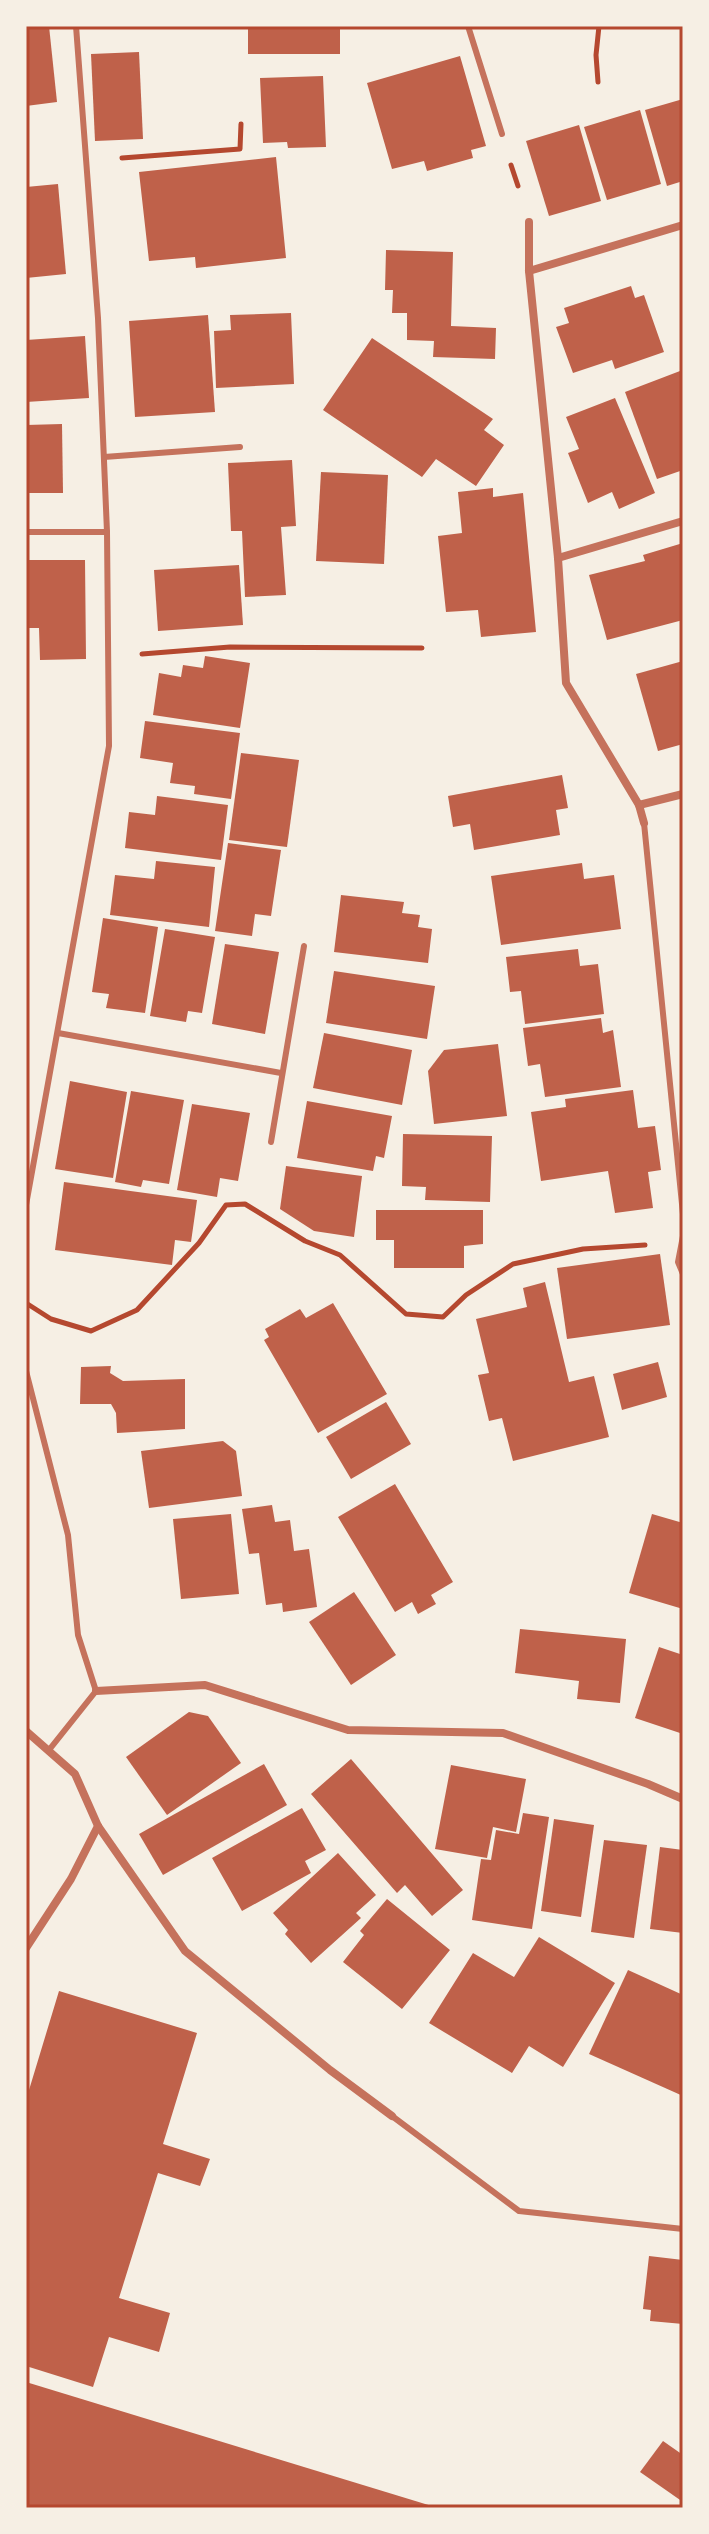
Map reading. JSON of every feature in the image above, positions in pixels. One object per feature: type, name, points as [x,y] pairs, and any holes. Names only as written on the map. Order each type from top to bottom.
[{"type":"street","points":[[529,222],[529,271],[558,558],[566,683],[639,805],[644,823]]},
{"type":"street","points":[[529,271],[683,225]]},
{"type":"street","points":[[558,558],[683,521]]},
{"type":"street","points":[[639,805],[683,794]]},
{"type":"street","points":[[96,1691],[205,1685],[348,1730],[503,1733],[683,1799]]},
{"type":"street","points":[[26,1731],[75,1774],[98,1826],[185,1951],[330,2070],[392,2116]]},
{"type":"street","points":[[26,1948],[71,1879],[98,1826]]},
{"type":"lane","points":[[26,1205],[109,746],[107,532],[98,318],[76,26]]},
{"type":"lane","points":[[468,26],[502,134]]},
{"type":"lane","points":[[104,457],[240,447]]},
{"type":"lane","points":[[26,532],[107,532]]},
{"type":"lane","points":[[644,823],[683,1214]]},
{"type":"lane","points":[[271,1142],[304,946]]},
{"type":"lane","points":[[58,1033],[281,1073]]},
{"type":"lane","points":[[682,1240],[678,1262],[683,1274]]},
{"type":"lane","points":[[26,1371],[68,1535],[78,1635],[96,1691],[49,1750]]},
{"type":"lane","points":[[392,2116],[519,2211],[683,2229]]},
{"type":"path","points":[[598,82],[596,55],[599,26]]},
{"type":"path","points":[[85,161],[240,149],[241,124]]},
{"type":"path","points":[[502,134],[529,222]]},
{"type":"path","points":[[109,657],[230,647],[422,648]]},
{"type":"path","points":[[26,1303],[51,1319],[91,1331],[137,1310],[199,1243],[226,1205],[245,1204],[305,1241],[340,1255],[406,1314],[443,1317],[466,1295],[513,1264],[583,1249],[682,1240]]},
{"type":"building","points":[[26,26],[49,26],[57,102],[26,106]]},
{"type":"building","points":[[248,26],[340,26],[340,54],[248,54]]},
{"type":"building","points":[[139,52],[143,139],[95,141],[91,54]]},
{"type":"building","points":[[460,56],[486,146],[471,150],[473,158],[427,171],[424,161],[392,169],[367,83]]},
{"type":"building","points":[[323,76],[326,147],[288,148],[287,142],[263,143],[260,78]]},
{"type":"building","points":[[683,99],[683,181],[667,186],[645,110]]},
{"type":"building","points":[[640,110],[661,184],[607,200],[584,127]]},
{"type":"building","points":[[579,125],[601,201],[549,216],[526,141]]},
{"type":"building","points":[[276,157],[286,258],[196,268],[195,257],[149,261],[139,172]]},
{"type":"building","points":[[58,184],[66,274],[26,278],[26,187]]},
{"type":"building","points":[[386,250],[453,252],[451,326],[496,328],[495,359],[433,357],[434,341],[407,340],[407,313],[392,313],[393,290],[385,290]]},
{"type":"building","points":[[631,286],[635,298],[644,295],[664,352],[615,369],[612,360],[573,373],[556,327],[569,323],[564,308]]},
{"type":"building","points":[[291,313],[294,384],[216,388],[214,331],[231,330],[230,315]]},
{"type":"building","points":[[208,315],[215,412],[135,417],[129,321]]},
{"type":"building","points":[[85,336],[89,398],[26,402],[26,340]]},
{"type":"building","points":[[372,338],[493,419],[484,430],[504,445],[476,486],[436,459],[422,477],[323,410]]},
{"type":"building","points":[[680,371],[683,380],[683,470],[657,479],[625,392]]},
{"type":"building","points":[[615,398],[655,493],[619,509],[612,492],[588,503],[568,453],[579,449],[566,417]]},
{"type":"building","points":[[62,424],[63,493],[26,493],[26,425]]},
{"type":"building","points":[[292,460],[296,526],[281,527],[286,595],[245,597],[242,531],[231,531],[228,463]]},
{"type":"building","points":[[321,472],[388,475],[384,564],[316,561]]},
{"type":"building","points":[[493,488],[493,497],[523,493],[536,632],[481,637],[478,610],[446,612],[438,536],[462,533],[458,492]]},
{"type":"building","points":[[683,543],[683,620],[607,640],[589,575],[645,561],[643,555]]},
{"type":"building","points":[[26,560],[85,560],[86,659],[40,660],[39,628],[26,628]]},
{"type":"building","points":[[239,565],[243,625],[158,631],[154,570]]},
{"type":"building","points":[[205,656],[250,663],[240,728],[153,715],[159,673],[181,677],[183,665],[203,668]]},
{"type":"building","points":[[683,661],[683,744],[658,751],[636,674]]},
{"type":"building","points":[[145,721],[240,733],[231,799],[194,794],[195,786],[170,783],[173,763],[140,758]]},
{"type":"building","points":[[241,753],[299,760],[287,847],[229,840]]},
{"type":"building","points":[[562,775],[568,808],[556,810],[560,835],[474,850],[470,824],[453,827],[448,796]]},
{"type":"building","points":[[157,796],[228,805],[221,860],[125,848],[129,812],[155,815]]},
{"type":"building","points":[[228,843],[281,850],[271,916],[255,914],[252,936],[215,931]]},
{"type":"building","points":[[156,861],[215,867],[209,927],[110,915],[115,875],[154,879]]},
{"type":"building","points":[[582,863],[584,879],[614,875],[621,929],[501,945],[491,876]]},
{"type":"building","points":[[341,895],[404,902],[402,913],[420,915],[418,927],[432,929],[428,963],[334,952]]},
{"type":"building","points":[[103,918],[158,927],[145,1013],[106,1008],[109,994],[92,992]]},
{"type":"building","points":[[165,929],[215,937],[202,1013],[188,1011],[186,1022],[150,1016]]},
{"type":"building","points":[[225,944],[279,952],[265,1034],[212,1024]]},
{"type":"building","points":[[578,949],[580,966],[598,964],[604,1014],[525,1024],[521,991],[510,992],[506,957]]},
{"type":"building","points":[[334,971],[435,986],[427,1039],[326,1023]]},
{"type":"building","points":[[601,1018],[603,1033],[613,1030],[621,1087],[545,1097],[540,1064],[528,1066],[523,1028]]},
{"type":"building","points":[[324,1033],[412,1050],[402,1105],[313,1088]]},
{"type":"building","points":[[498,1044],[507,1116],[434,1124],[428,1071],[444,1050]]},
{"type":"building","points":[[70,1081],[127,1092],[113,1178],[55,1169]]},
{"type":"building","points":[[633,1090],[638,1128],[655,1126],[661,1170],[648,1172],[653,1208],[615,1213],[608,1171],[541,1181],[531,1112],[566,1107],[565,1099]]},
{"type":"building","points":[[131,1091],[184,1100],[169,1184],[143,1180],[141,1187],[115,1182]]},
{"type":"building","points":[[307,1101],[392,1116],[384,1158],[376,1156],[373,1171],[297,1158]]},
{"type":"building","points":[[192,1104],[250,1113],[238,1181],[220,1178],[217,1197],[177,1190]]},
{"type":"building","points":[[403,1134],[492,1136],[490,1202],[425,1200],[426,1187],[402,1186]]},
{"type":"building","points":[[286,1166],[362,1176],[354,1237],[314,1231],[280,1209]]},
{"type":"building","points":[[64,1182],[197,1200],[191,1242],[175,1240],[172,1265],[55,1250]]},
{"type":"building","points":[[376,1210],[483,1210],[483,1244],[464,1246],[464,1268],[394,1268],[394,1240],[376,1240]]},
{"type":"building","points":[[660,1254],[670,1325],[567,1339],[557,1268]]},
{"type":"building","points":[[545,1282],[569,1382],[594,1376],[609,1437],[513,1461],[502,1418],[489,1421],[478,1375],[489,1373],[476,1319],[527,1307],[523,1288]]},
{"type":"building","points":[[333,1303],[387,1394],[318,1433],[264,1340],[269,1337],[265,1329],[300,1309],[306,1318]]},
{"type":"building","points":[[658,1362],[667,1397],[622,1410],[613,1374]]},
{"type":"building","points":[[111,1366],[110,1373],[123,1381],[185,1379],[185,1429],[117,1433],[116,1413],[111,1404],[80,1404],[81,1367]]},
{"type":"building","points":[[386,1402],[411,1444],[351,1479],[326,1437]]},
{"type":"building","points":[[223,1441],[236,1451],[242,1496],[149,1508],[141,1451]]},
{"type":"building","points":[[395,1484],[453,1582],[431,1595],[436,1604],[418,1614],[412,1602],[395,1612],[338,1517]]},
{"type":"building","points":[[272,1505],[275,1522],[290,1520],[294,1551],[309,1549],[317,1607],[283,1612],[282,1603],[266,1605],[259,1553],[249,1554],[242,1509]]},
{"type":"building","points":[[231,1514],[239,1594],[181,1599],[173,1519]]},
{"type":"building","points":[[652,1514],[683,1523],[683,1609],[629,1593]]},
{"type":"building","points":[[354,1592],[396,1655],[351,1685],[309,1622]]},
{"type":"building","points":[[520,1629],[626,1639],[620,1703],[577,1699],[579,1681],[515,1673]]},
{"type":"building","points":[[659,1647],[683,1655],[683,1734],[635,1718]]},
{"type":"building","points":[[189,1712],[208,1716],[241,1763],[167,1815],[126,1757]]},
{"type":"building","points":[[351,1759],[463,1890],[432,1916],[405,1885],[397,1893],[311,1794]]},
{"type":"building","points":[[264,1764],[287,1805],[163,1875],[139,1834]]},
{"type":"building","points":[[451,1765],[526,1779],[516,1832],[493,1827],[487,1858],[435,1849]]},
{"type":"building","points":[[302,1808],[326,1850],[305,1861],[311,1873],[242,1911],[212,1858]]},
{"type":"building","points":[[523,1813],[549,1817],[532,1929],[472,1920],[481,1859],[491,1860],[496,1830],[519,1834]]},
{"type":"building","points":[[554,1819],[594,1825],[581,1917],[541,1911]]},
{"type":"building","points":[[604,1840],[647,1845],[634,1938],[591,1932]]},
{"type":"building","points":[[660,1847],[683,1850],[683,1933],[650,1929]]},
{"type":"building","points":[[338,1853],[376,1895],[356,1913],[361,1918],[311,1963],[285,1934],[288,1930],[273,1913]]},
{"type":"building","points":[[387,1899],[450,1950],[402,2009],[343,1962],[364,1935],[360,1931]]},
{"type":"building","points":[[539,1937],[615,1983],[563,2067],[529,2046],[512,2073],[429,2023],[473,1953],[514,1977]]},
{"type":"building","points":[[628,1970],[683,1995],[683,2096],[589,2054]]},
{"type":"building","points":[[59,1991],[197,2033],[163,2144],[210,2159],[200,2186],[158,2173],[119,2298],[170,2313],[159,2352],[109,2337],[93,2387],[26,2366],[26,2100]]},
{"type":"building","points":[[649,2256],[683,2260],[683,2324],[650,2321],[651,2310],[643,2309]]},
{"type":"building","points":[[26,2382],[435,2507],[435,2508],[26,2508]]},
{"type":"building","points":[[663,2441],[683,2455],[683,2502],[640,2472]]}]
